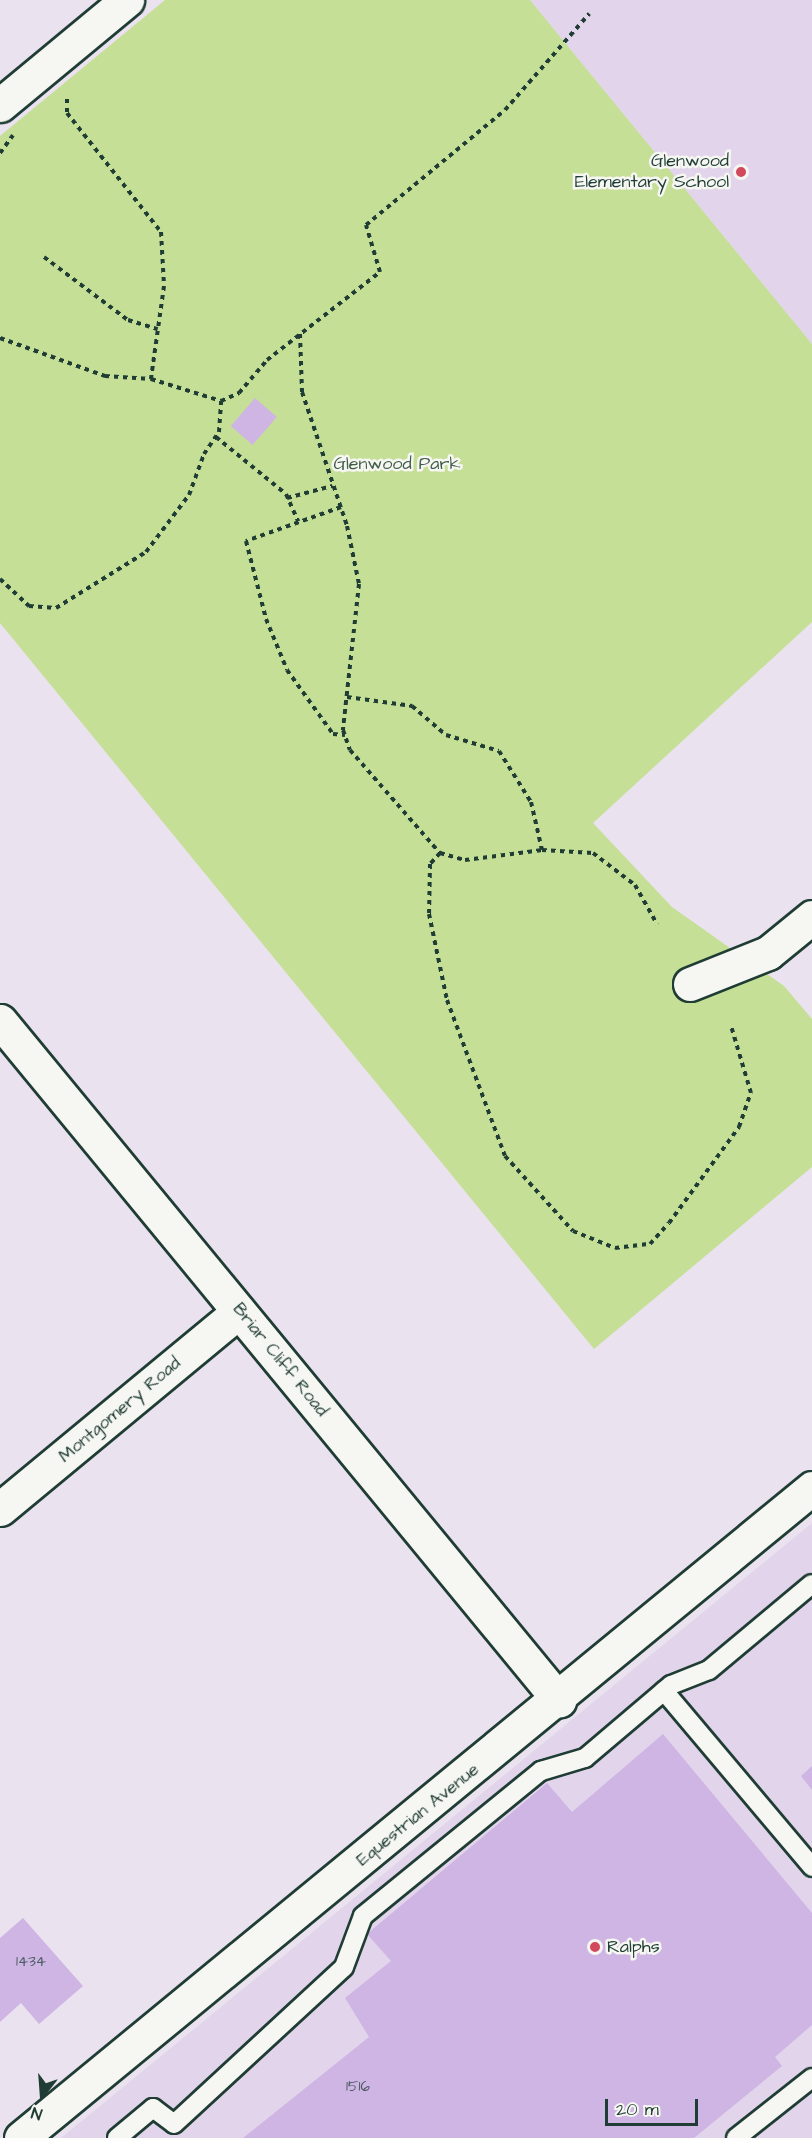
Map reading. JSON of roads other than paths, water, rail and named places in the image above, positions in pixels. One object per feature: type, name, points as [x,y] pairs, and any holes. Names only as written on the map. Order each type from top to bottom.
[{"type":"street","points":[[7,118],[127,0]]},
{"type":"street","points":[[690,984],[768,953],[812,917]]},
{"type":"street","name":"Briar Cliff Road","points":[[0,1021],[559,1700]]},
{"type":"street","name":"Montgomery Road","points":[[0,1509],[239,1311]]},
{"type":"street","name":"Equestrian Avenue","points":[[21,2138],[559,1700],[812,1488]]},
{"type":"lane","points":[[117,2138],[153,2108],[174,2124],[344,1967],[363,1916],[541,1771],[585,1758],[664,1691],[709,1670],[812,1584]]},
{"type":"lane","points":[[664,1691],[812,1868]]},
{"type":"lane","points":[[736,2138],[812,2078]]},
{"type":"place","name":"Glenwood Elementary School","points":[[741,172]]},
{"type":"place","name":"Ralphs","points":[[595,1947]]},
{"type":"park label","name":"Glenwood Park","points":[[397,464]]}]
